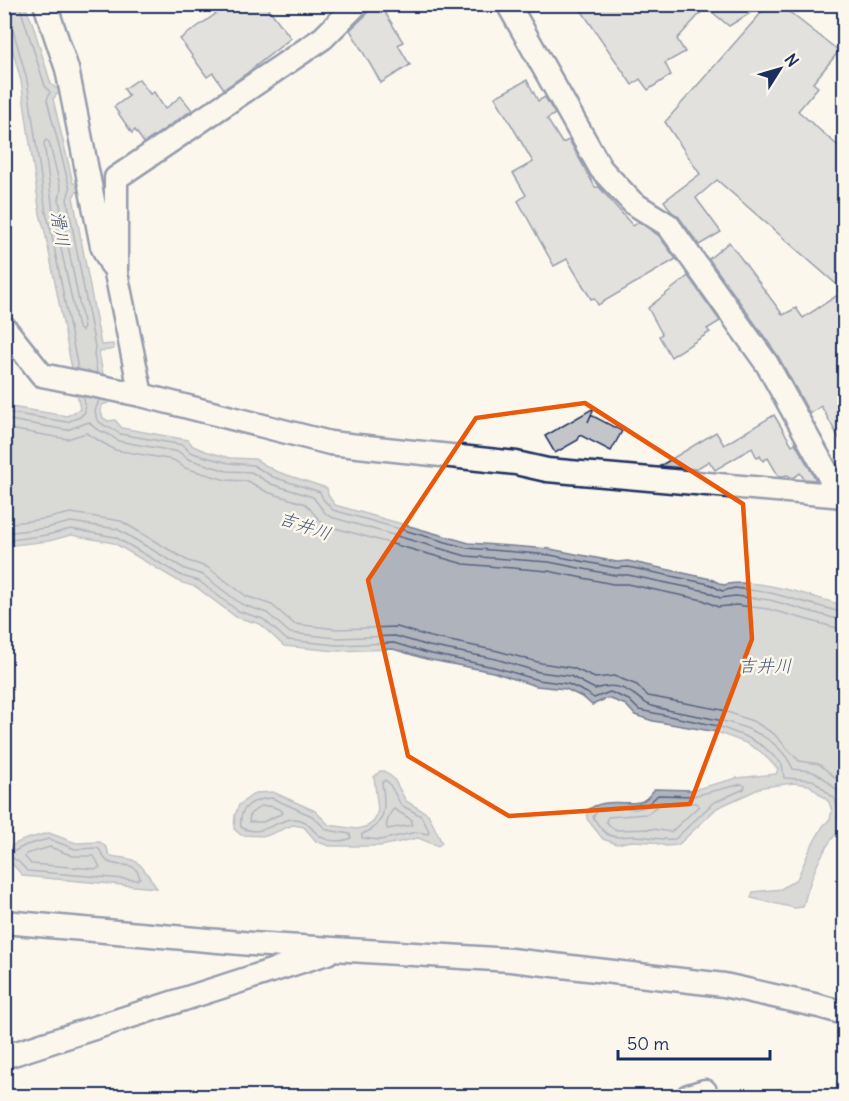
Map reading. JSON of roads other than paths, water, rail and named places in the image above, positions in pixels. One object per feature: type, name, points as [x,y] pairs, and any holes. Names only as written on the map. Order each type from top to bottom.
[{"type":"street","points":[[45,4],[67,69],[102,246],[116,273]]},
{"type":"street","points":[[141,395],[116,273],[116,178],[323,38],[357,4]]},
{"type":"street","points":[[507,4],[601,169],[633,203],[668,225],[767,364],[842,496]]},
{"type":"street","points":[[4,327],[42,375],[141,395],[330,443],[516,463],[547,470],[842,496]]},
{"type":"street","points":[[4,922],[252,944],[511,960],[724,985],[844,1013]]},
{"type":"street","points":[[4,1057],[339,949]]},
{"type":"water","name":"吉井川","points":[[24,4],[32,22],[51,84],[56,88],[65,86],[66,92],[57,94],[53,99],[73,183],[81,184],[82,191],[76,192],[73,197],[101,345],[113,344],[114,349],[99,352],[108,403],[102,405],[103,418],[108,421],[115,420],[122,428],[188,440],[193,446],[230,458],[255,459],[275,471],[327,488],[328,495],[335,505],[469,543],[550,549],[617,562],[628,561],[711,579],[723,585],[750,583],[766,585],[839,604],[844,610],[844,826],[823,853],[809,885],[803,907],[795,908],[751,898],[753,892],[781,889],[797,879],[811,847],[823,826],[830,819],[832,811],[829,802],[809,785],[793,783],[763,787],[717,808],[678,845],[666,846],[652,842],[631,841],[617,844],[603,839],[587,819],[587,811],[594,806],[639,802],[647,798],[655,789],[693,790],[737,778],[776,774],[778,769],[760,751],[746,743],[717,732],[653,721],[635,715],[626,705],[608,698],[592,705],[566,689],[536,686],[493,672],[426,659],[393,649],[336,651],[284,646],[260,624],[236,617],[196,587],[180,582],[114,543],[71,535],[49,541],[5,546],[4,406],[67,416],[80,409],[40,214],[21,81],[5,22],[5,5]]},
{"type":"water","points":[[380,771],[384,771],[394,779],[406,801],[428,814],[442,843],[438,846],[418,838],[381,846],[329,846],[316,841],[304,827],[293,825],[266,836],[241,835],[234,829],[235,815],[239,805],[255,793],[273,792],[315,811],[329,825],[357,829],[368,826],[374,821],[378,810],[374,777]]},
{"type":"water","points":[[49,833],[76,843],[100,842],[107,848],[109,855],[134,860],[138,863],[157,888],[23,876],[5,859],[5,851],[14,844]]},
{"type":"water label","name":"滑川","points":[[60,229]]}]
